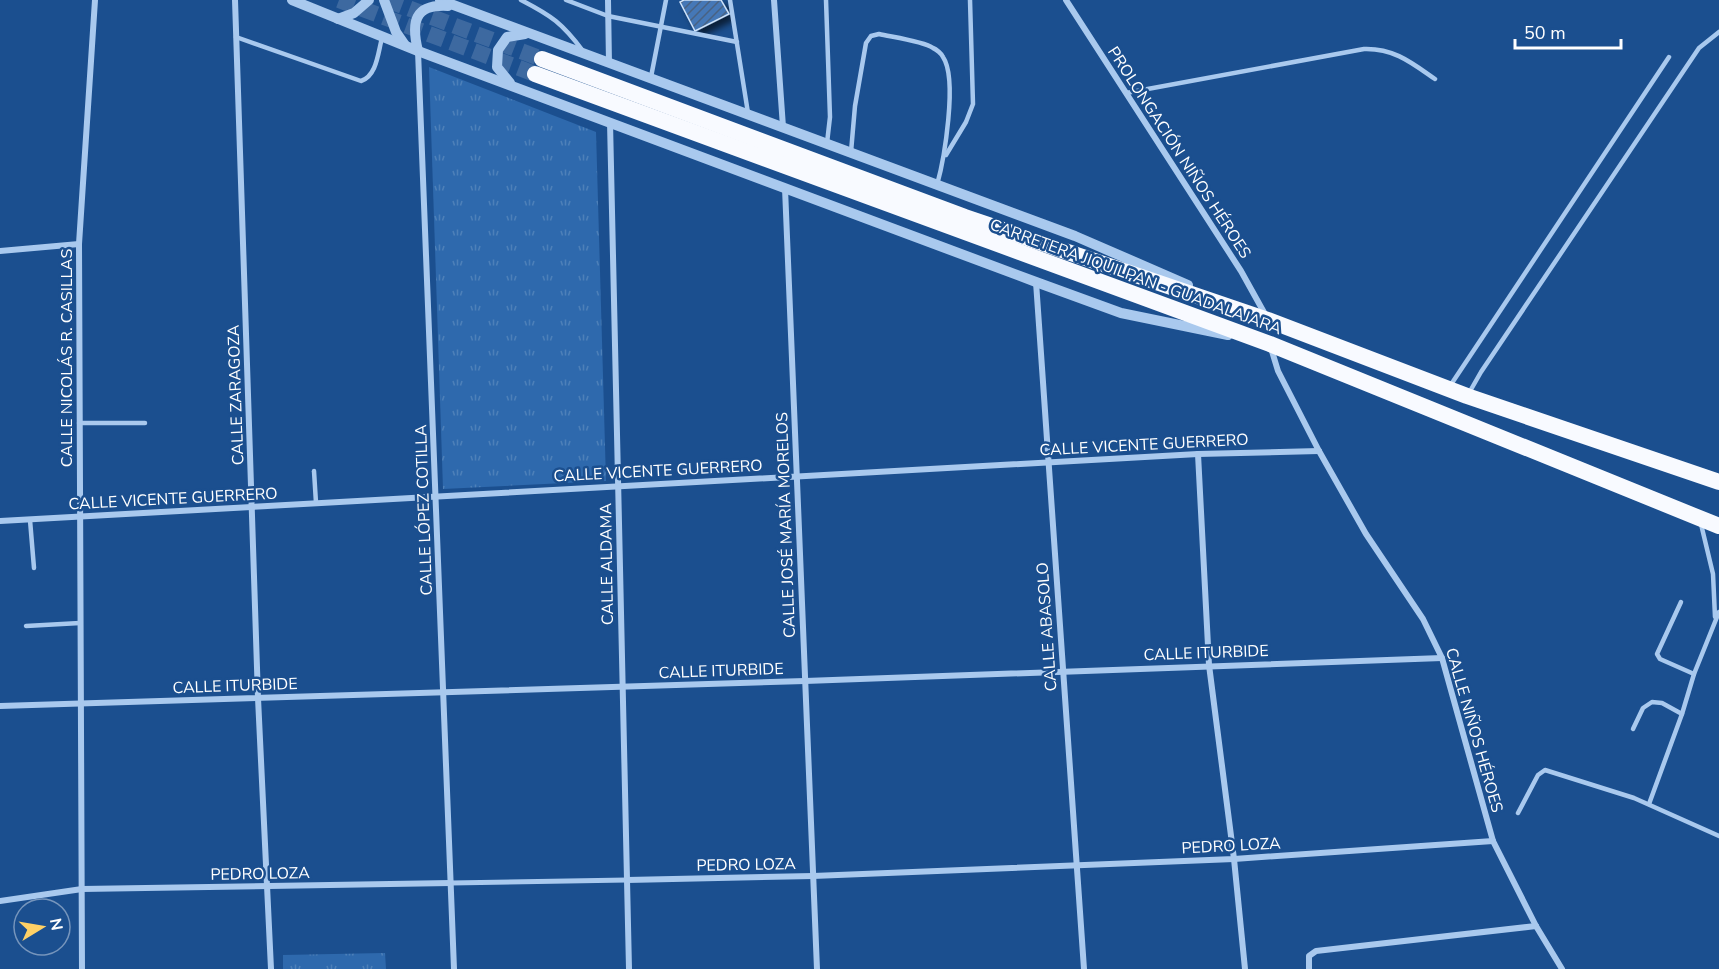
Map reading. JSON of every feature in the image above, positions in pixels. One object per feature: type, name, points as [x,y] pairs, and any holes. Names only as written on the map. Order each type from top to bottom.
[{"type":"highway","name":"CARRETERA JIQUILPAN - GUADALAJARA","points":[[542,59],[953,213],[1268,320],[1467,396],[1718,481]]},
{"type":"highway","name":"CARRETERA JIQUILPAN - GUADALAJARA","points":[[535,75],[1269,344],[1719,526]]},
{"type":"street","name":"CALLE NICOLÁS R. CASILLAS","points":[[82,969],[79,244],[94,0]]},
{"type":"street","name":"CALLE ZARAGOZA","points":[[235,0],[258,698],[271,969]]},
{"type":"street","points":[[292,0],[418,51],[1121,313],[1269,344]]},
{"type":"street","points":[[338,19],[354,13],[369,0]]},
{"type":"street","points":[[384,0],[392,24],[405,45]]},
{"type":"street","points":[[440,0],[1075,236],[1268,320]]},
{"type":"street","points":[[608,0],[609,64]]},
{"type":"street","points":[[774,0],[783,127]]},
{"type":"street","name":"PROLONGACIÓN NIÑOS HÉROES","points":[[1066,0],[1241,271],[1268,320]]},
{"type":"street","points":[[418,51],[415,33],[418,16],[422,10],[436,6],[458,6]]},
{"type":"street","points":[[511,84],[497,67],[498,50],[507,37],[528,34]]},
{"type":"street","name":"CALLE LÓPEZ COTILLA","points":[[418,51],[454,969]]},
{"type":"street","name":"CALLE ALDAMA","points":[[610,122],[629,969]]},
{"type":"street","name":"CALLE JOSÉ MARÍA MORELOS","points":[[785,188],[817,969]]},
{"type":"street","points":[[0,251],[79,244]]},
{"type":"street","name":"CALLE ABASOLO","points":[[1036,282],[1084,969]]},
{"type":"street","name":"CALLE NIÑOS HÉROES","points":[[1269,344],[1278,371],[1319,450],[1366,534],[1423,619],[1442,658],[1492,841],[1536,926],[1562,969]]},
{"type":"street","name":"CALLE VICENTE GUERRERO","points":[[0,521],[1048,462],[1319,450]]},
{"type":"street","points":[[1198,454],[1209,665],[1234,859],[1245,969]]},
{"type":"street","name":"CALLE ITURBIDE","points":[[0,706],[1442,658]]},
{"type":"street","name":"PEDRO LOZA","points":[[0,901],[82,889],[813,876],[1234,859],[1492,841]]},
{"type":"street","points":[[1309,969],[1310,956],[1316,951],[1536,926]]},
{"type":"lane","points":[[521,0],[551,15],[570,33],[584,53]]},
{"type":"lane","points":[[566,0],[608,16],[737,42]]},
{"type":"lane","points":[[650,79],[666,0]]},
{"type":"lane","points":[[730,0],[749,116]]},
{"type":"lane","points":[[826,0],[830,117],[827,143]]},
{"type":"lane","points":[[944,159],[966,122],[973,104],[970,0]]},
{"type":"lane","points":[[1467,396],[1699,48],[1719,32]]},
{"type":"lane","points":[[851,153],[855,106],[866,43],[871,36],[879,34],[932,47],[944,57],[948,70],[950,106],[944,159],[937,185]]},
{"type":"lane","points":[[236,37],[361,81],[368,79],[372,74],[382,37]]},
{"type":"lane","points":[[1126,93],[1364,49],[1380,48],[1394,52],[1435,79]]},
{"type":"lane","points":[[1449,388],[1669,57]]},
{"type":"lane","points":[[80,423],[145,423]]},
{"type":"lane","points":[[314,471],[316,503]]},
{"type":"lane","points":[[1699,519],[1713,574],[1715,618]]},
{"type":"lane","points":[[30,520],[34,568]]},
{"type":"lane","points":[[1681,602],[1657,654],[1660,659],[1694,674]]},
{"type":"lane","points":[[1649,804],[1694,674],[1719,612]]},
{"type":"lane","points":[[26,626],[80,623]]},
{"type":"lane","points":[[1633,729],[1643,708],[1652,702],[1662,703],[1682,714]]},
{"type":"lane","points":[[1518,813],[1538,775],[1545,770],[1649,804],[1719,836]]},
{"type":"green space","points":[[429,67],[596,132],[606,481],[443,489]]},
{"type":"green space","points":[[385,953],[386,969],[283,969],[283,955]]},
{"type":"building","points":[[684,0],[721,0],[729,14],[695,31],[680,2]]},
{"type":"tunnel","points":[[339,0],[535,74]]},
{"type":"tunnel","points":[[387,0],[542,59]]}]
